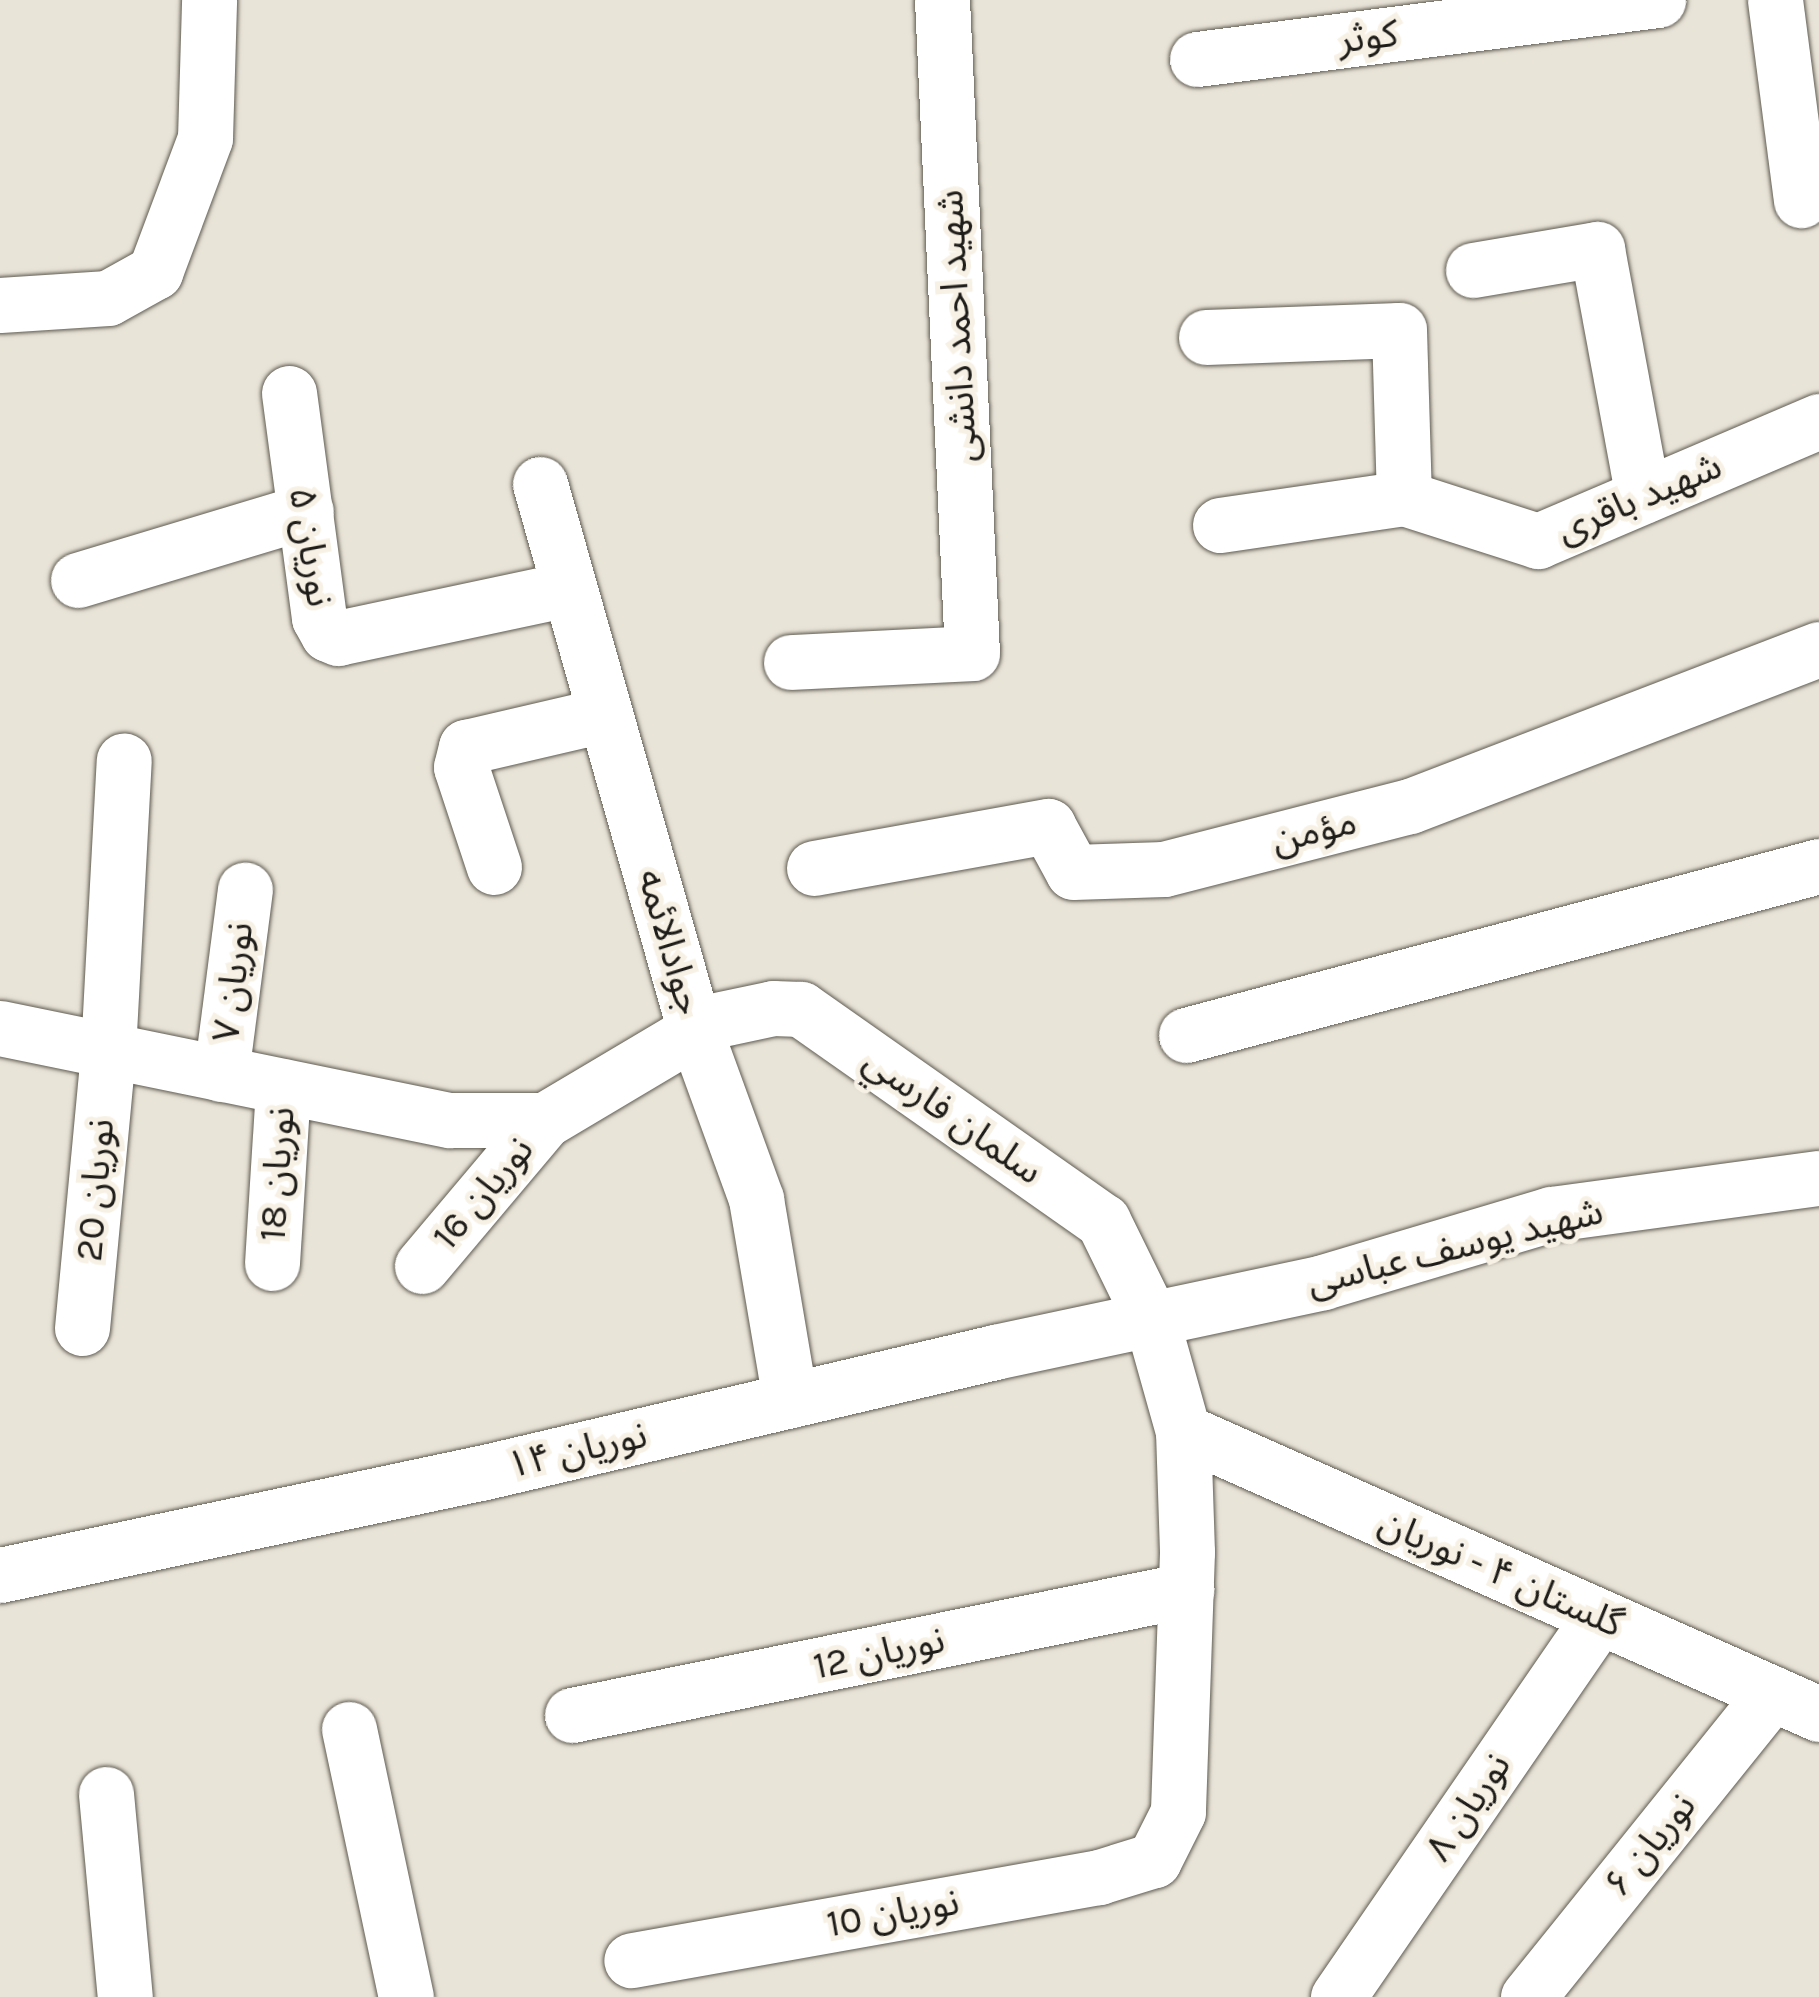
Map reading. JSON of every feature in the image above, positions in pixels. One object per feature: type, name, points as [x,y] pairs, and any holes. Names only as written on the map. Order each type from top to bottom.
[{"type":"street","points":[[0,305],[108,298],[155,272],[206,138],[209,0]]},
{"type":"street","name":"شهید احمد دانشی","points":[[791,662],[972,653],[942,0]]},
{"type":"street","name":"کوثر","points":[[1198,59],[1658,0]]},
{"type":"street","points":[[1775,0],[1800,200]]},
{"type":"street","points":[[1473,270],[1597,249],[1643,496]]},
{"type":"street","points":[[1206,337],[1399,330],[1404,498]]},
{"type":"street","name":"نوریان ۵","points":[[289,393],[320,618],[328,634],[338,638],[568,589]]},
{"type":"street","name":"شهید باقری","points":[[1220,525],[1404,498],[1538,541],[1819,421]]},
{"type":"street","name":"جوادالائمه","points":[[540,484],[696,1030],[756,1200],[790,1400]]},
{"type":"street","points":[[78,580],[306,511]]},
{"type":"street","name":"مؤمن","points":[[814,868],[1048,826],[1074,872],[1164,869],[1410,806],[1819,649]]},
{"type":"street","points":[[494,867],[461,767],[466,748],[604,715]]},
{"type":"street","name":"نوریان 20","points":[[82,1328],[108,1051],[124,760]]},
{"type":"street","points":[[1186,1035],[1819,866]]},
{"type":"street","name":"نوریان ۷","points":[[221,1074],[245,890]]},
{"type":"street","name":"سلمان فارسي","points":[[544,1120],[712,1020],[773,1008],[801,1009],[1103,1222],[1152,1321],[1183,1431],[1186,1590],[1178,1812],[1154,1860]]},
{"type":"street","points":[[0,1028],[450,1120],[544,1120]]},
{"type":"street","name":"نوریان 18","points":[[272,1263],[283,1086]]},
{"type":"street","name":"نوریان 16","points":[[422,1266],[544,1120]]},
{"type":"street","name":"شهید یوسف عباسی","points":[[1152,1321],[1323,1282],[1551,1214],[1819,1178]]},
{"type":"street","name":"نوریان ۱۴","points":[[0,1575],[486,1472],[1152,1321]]},
{"type":"street","name":"گلستان ۴ - نوریان","points":[[1183,1431],[1796,1704]]},
{"type":"street","name":"نوریان 12","points":[[572,1715],[1186,1590]]},
{"type":"street","name":"نوریان ۸","points":[[1338,1997],[1599,1616]]},
{"type":"street","name":"نوریان ۶","points":[[1528,1997],[1796,1704]]},
{"type":"street","points":[[349,1729],[406,1997]]},
{"type":"street","points":[[106,1794],[125,1997]]},
{"type":"street","name":"نوریان 10","points":[[631,1960],[1099,1877],[1154,1860]]}]
